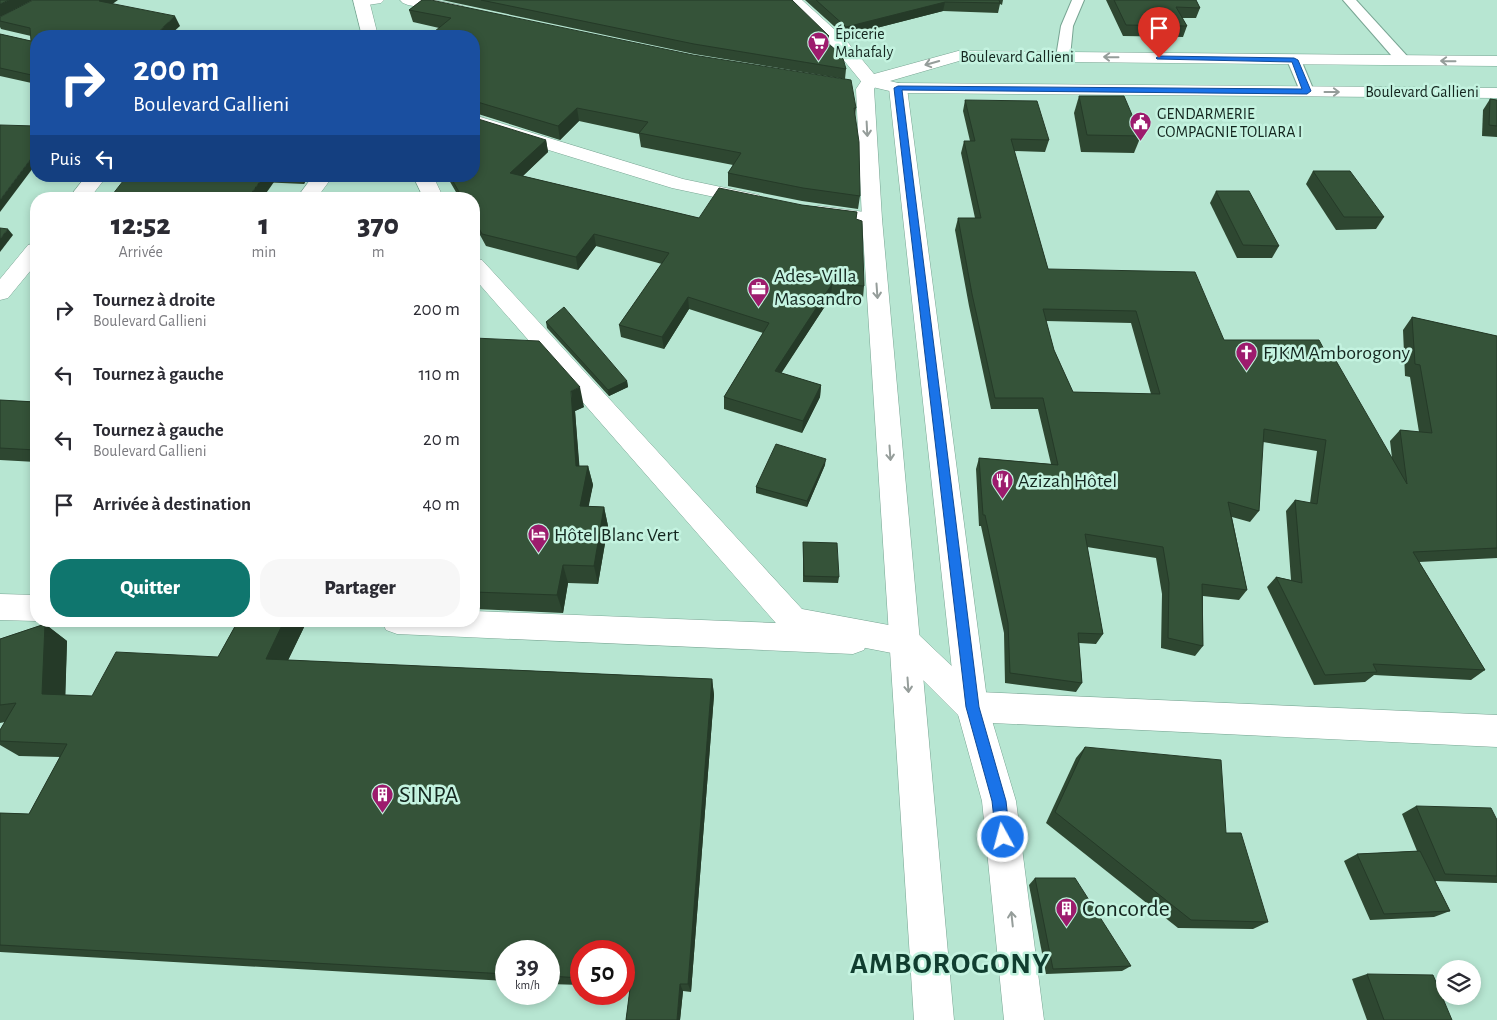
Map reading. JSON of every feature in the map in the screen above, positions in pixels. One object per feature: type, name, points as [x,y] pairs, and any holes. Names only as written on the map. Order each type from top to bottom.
[{"type":"main road","points":[[368,30],[361,0],[376,0]]},
{"type":"main road","points":[[408,0],[476,13]]},
{"type":"main road","points":[[793,0],[839,43],[861,85],[934,1020]]},
{"type":"main road","name":"Boulevard Gallieni","points":[[861,85],[958,56],[1497,61]]},
{"type":"main road","name":"Boulevard Gallieni","points":[[861,85],[898,88],[1497,93]]},
{"type":"main road","points":[[898,88],[972,707],[999,801],[1024,1020]]},
{"type":"main road","points":[[480,123],[679,184],[774,203]]},
{"type":"main road","points":[[84,192],[92,182]]},
{"type":"main road","points":[[802,209],[872,219]]},
{"type":"main road","points":[[0,294],[30,257]]},
{"type":"main road","points":[[480,272],[793,620],[905,642],[972,707],[1497,731]]},
{"type":"main road","points":[[0,607],[30,608]]},
{"type":"main road","points":[[480,624],[905,642]]},
{"type":"lane","points":[[1063,57],[1067,26],[1078,0]]},
{"type":"lane","points":[[1349,0],[1403,60]]},
{"type":"lane","points":[[1294,60],[1307,91]]},
{"type":"building","points":[[0,0],[9,0],[0,4]]},
{"type":"building","points":[[33,0],[100,0],[175,16],[160,30],[30,30],[30,28],[0,21],[0,17]]},
{"type":"building","points":[[422,0],[431,0],[693,55],[851,80],[859,142],[860,196],[803,188],[728,173],[741,153],[639,133],[648,122],[577,108],[558,126],[480,103],[480,30],[436,30],[451,18],[409,10]]},
{"type":"building","points":[[481,0],[792,0],[829,36],[821,38],[842,55],[846,69],[694,44]]},
{"type":"building","points":[[816,0],[999,0],[1000,3],[945,2],[846,27]]},
{"type":"building","points":[[1114,0],[1196,0],[1200,8],[1176,7],[1187,26],[1126,25]]},
{"type":"building","points":[[0,34],[30,41],[30,75],[0,68]]},
{"type":"building","points":[[1079,96],[1124,96],[1141,136],[1087,135]]},
{"type":"building","points":[[1490,99],[1497,100],[1497,126],[1489,125]]},
{"type":"building","points":[[965,100],[1037,101],[1049,140],[1011,139],[1048,269],[1195,272],[1224,340],[1319,340],[1329,359],[1335,359],[1407,484],[1400,430],[1432,433],[1420,365],[1415,364],[1412,317],[1497,336],[1497,548],[1413,552],[1485,670],[1373,664],[1377,672],[1325,675],[1276,577],[1302,583],[1295,500],[1317,504],[1326,440],[1264,429],[1259,511],[1228,502],[1247,590],[1202,584],[1203,646],[1168,638],[1169,583],[1163,547],[1085,534],[1103,634],[1078,633],[1082,683],[1010,673],[1008,623],[985,515],[983,515],[979,458],[1058,465],[1043,398],[995,398],[972,294],[958,218],[981,218],[964,141],[975,141]],"holes":[[[1043,309],[1136,311],[1160,394],[1073,392],[1054,350]]]},
{"type":"building","points":[[480,120],[546,140],[510,173],[699,218],[719,188],[802,205],[857,212],[856,219],[862,221],[864,286],[832,284],[775,371],[821,385],[803,421],[724,397],[769,323],[688,297],[662,337],[619,325],[669,253],[594,234],[576,257],[482,234],[480,230],[480,192],[459,192],[453,182],[480,182]]},
{"type":"building","points":[[0,125],[30,126],[30,160],[0,200]]},
{"type":"building","points":[[1313,171],[1350,171],[1384,217],[1344,217]]},
{"type":"building","points":[[122,182],[260,182],[252,192],[114,192]]},
{"type":"building","points":[[1216,191],[1249,191],[1279,246],[1243,245]]},
{"type":"building","points":[[0,228],[8,229],[0,239]]},
{"type":"building","points":[[564,307],[627,381],[608,390],[546,322]]},
{"type":"building","points":[[480,338],[539,341],[580,387],[571,391],[576,466],[588,466],[580,506],[604,507],[594,566],[563,565],[557,595],[480,592]]},
{"type":"building","points":[[0,400],[30,402],[30,450],[0,448]]},
{"type":"building","points":[[776,444],[826,459],[807,501],[756,487]]},
{"type":"building","points":[[803,542],[837,543],[839,577],[804,576]]},
{"type":"building","name":"SINPA","points":[[36,627],[45,627],[42,694],[92,696],[116,652],[218,657],[235,627],[281,627],[266,659],[712,679],[688,984],[680,984],[677,1020],[626,1020],[628,1005],[635,1005],[635,940],[570,940],[570,977],[560,977],[560,940],[495,940],[495,973],[0,945],[0,813],[29,814],[67,744],[0,741],[0,730],[16,703],[0,705],[0,639]]},
{"type":"building","points":[[1085,747],[1221,760],[1226,833],[1241,833],[1268,922],[1191,920],[1055,812]]},
{"type":"building","points":[[1416,806],[1491,808],[1497,820],[1497,876],[1445,874]]},
{"type":"building","points":[[1420,851],[1450,911],[1384,914],[1357,854]]},
{"type":"building","name":"Concorde","points":[[1035,878],[1075,878],[1131,966],[1053,969]]},
{"type":"building","points":[[1367,974],[1433,975],[1436,982],[1436,1005],[1446,1005],[1452,1020],[1384,1020]]},
{"type":"place","name":"Épicerie Mahafaly","points":[[819,62]]},
{"type":"place","name":"GENDARMERIE COMPAGNIE TOLIARA I","points":[[1141,142]]},
{"type":"place","name":"Ades- Villa Masoandro","points":[[758,307]]},
{"type":"place","name":"FJKM Amborogony","points":[[1247,372]]},
{"type":"place","name":"Azizah Hôtel","points":[[1002,500]]},
{"type":"place","name":"Hôtel Blanc Vert","points":[[538,554]]},
{"type":"place","name":"SINPA","points":[[383,814]]},
{"type":"place","name":"Concorde","points":[[1066,928]]},
{"type":"district","name":"AMBOROGONY","points":[[950,964]]},
{"type":"route","points":[[1003,837],[999,801],[972,707],[898,88],[1307,91],[1294,60],[1159,58]]}]
